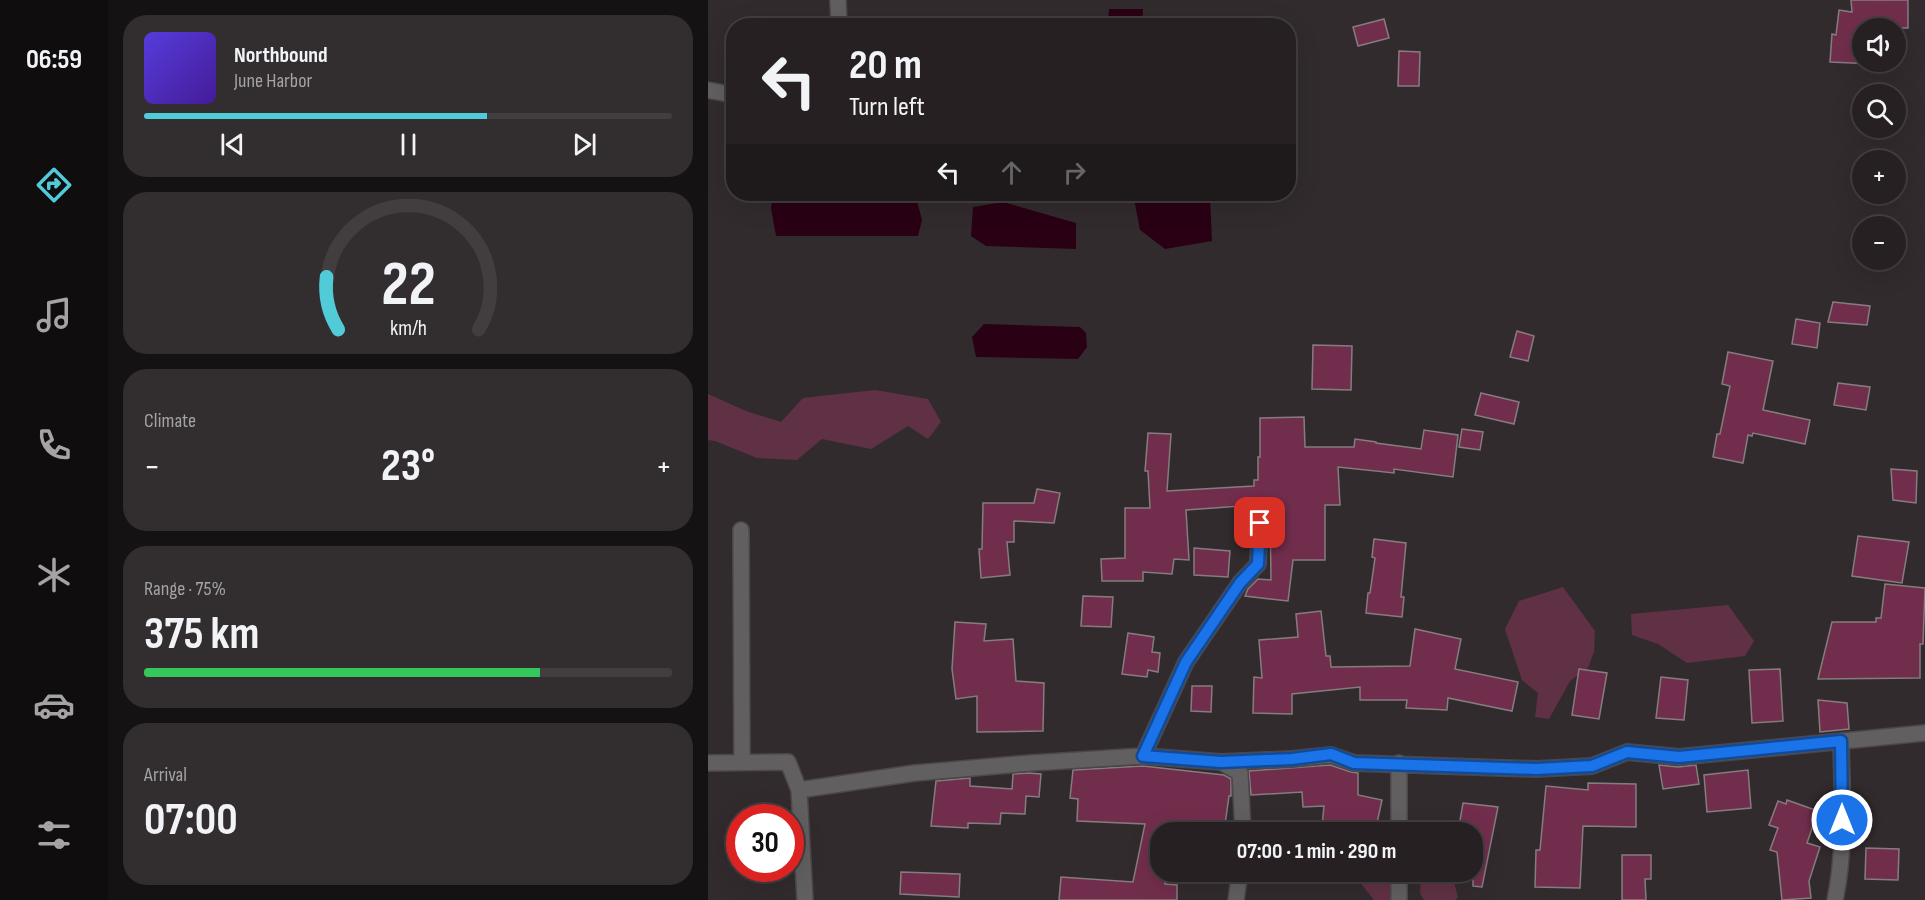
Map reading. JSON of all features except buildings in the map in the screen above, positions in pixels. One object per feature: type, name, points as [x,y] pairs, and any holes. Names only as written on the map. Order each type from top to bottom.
[{"type":"street","points":[[838,0],[839,18]]},
{"type":"street","points":[[708,90],[726,93]]},
{"type":"street","points":[[1143,756],[1186,662],[1240,583],[1258,564],[1260,523]]},
{"type":"street","points":[[741,530],[742,761]]},
{"type":"street","points":[[799,790],[915,773],[1143,756],[1221,762],[1292,759],[1331,754],[1354,763],[1536,769],[1592,766],[1627,752],[1679,757],[1925,733]]},
{"type":"street","points":[[1835,900],[1840,875],[1842,839],[1841,741]]},
{"type":"street","points":[[708,763],[788,762],[799,790],[805,900]]},
{"type":"street","points":[[1221,762],[1240,773],[1242,822]]},
{"type":"street","points":[[1399,763],[1399,822]]},
{"type":"street","points":[[1236,900],[1239,882]]},
{"type":"street","points":[[1399,882],[1399,900]]},
{"type":"shaded area","points":[[1109,9],[1143,9],[1142,18],[1108,18]]},
{"type":"shaded area","points":[[772,201],[917,201],[922,220],[918,236],[776,236]]},
{"type":"shaded area","points":[[1134,201],[1210,201],[1212,241],[1165,249],[1140,230]]},
{"type":"shaded area","points":[[1003,202],[1076,223],[1076,249],[986,246],[971,236],[973,207]]},
{"type":"shaded area","points":[[984,324],[1080,327],[1086,333],[1087,347],[1078,359],[976,357],[972,337]]},
{"type":"shaded area","points":[[875,390],[928,399],[941,422],[928,439],[908,426],[871,449],[822,439],[797,460],[757,458],[708,440],[708,394],[746,411],[781,422],[803,398]]},
{"type":"shaded area","points":[[1563,587],[1595,631],[1594,652],[1588,668],[1570,681],[1549,719],[1535,717],[1538,693],[1522,680],[1505,629],[1519,601]]},
{"type":"shaded area","points":[[1728,605],[1754,641],[1745,656],[1687,663],[1658,644],[1632,635],[1631,614]]},
{"type":"shaded area","points":[[1361,882],[1402,883],[1401,900],[1374,900]]},
{"type":"shaded area","points":[[1421,882],[1454,882],[1458,897],[1455,900],[1424,900],[1420,894]]},
{"type":"route","points":[[1260,523],[1258,564],[1240,583],[1186,662],[1143,756],[1221,762],[1292,759],[1331,754],[1354,763],[1536,769],[1592,766],[1627,752],[1679,757],[1841,741],[1842,820]]}]
